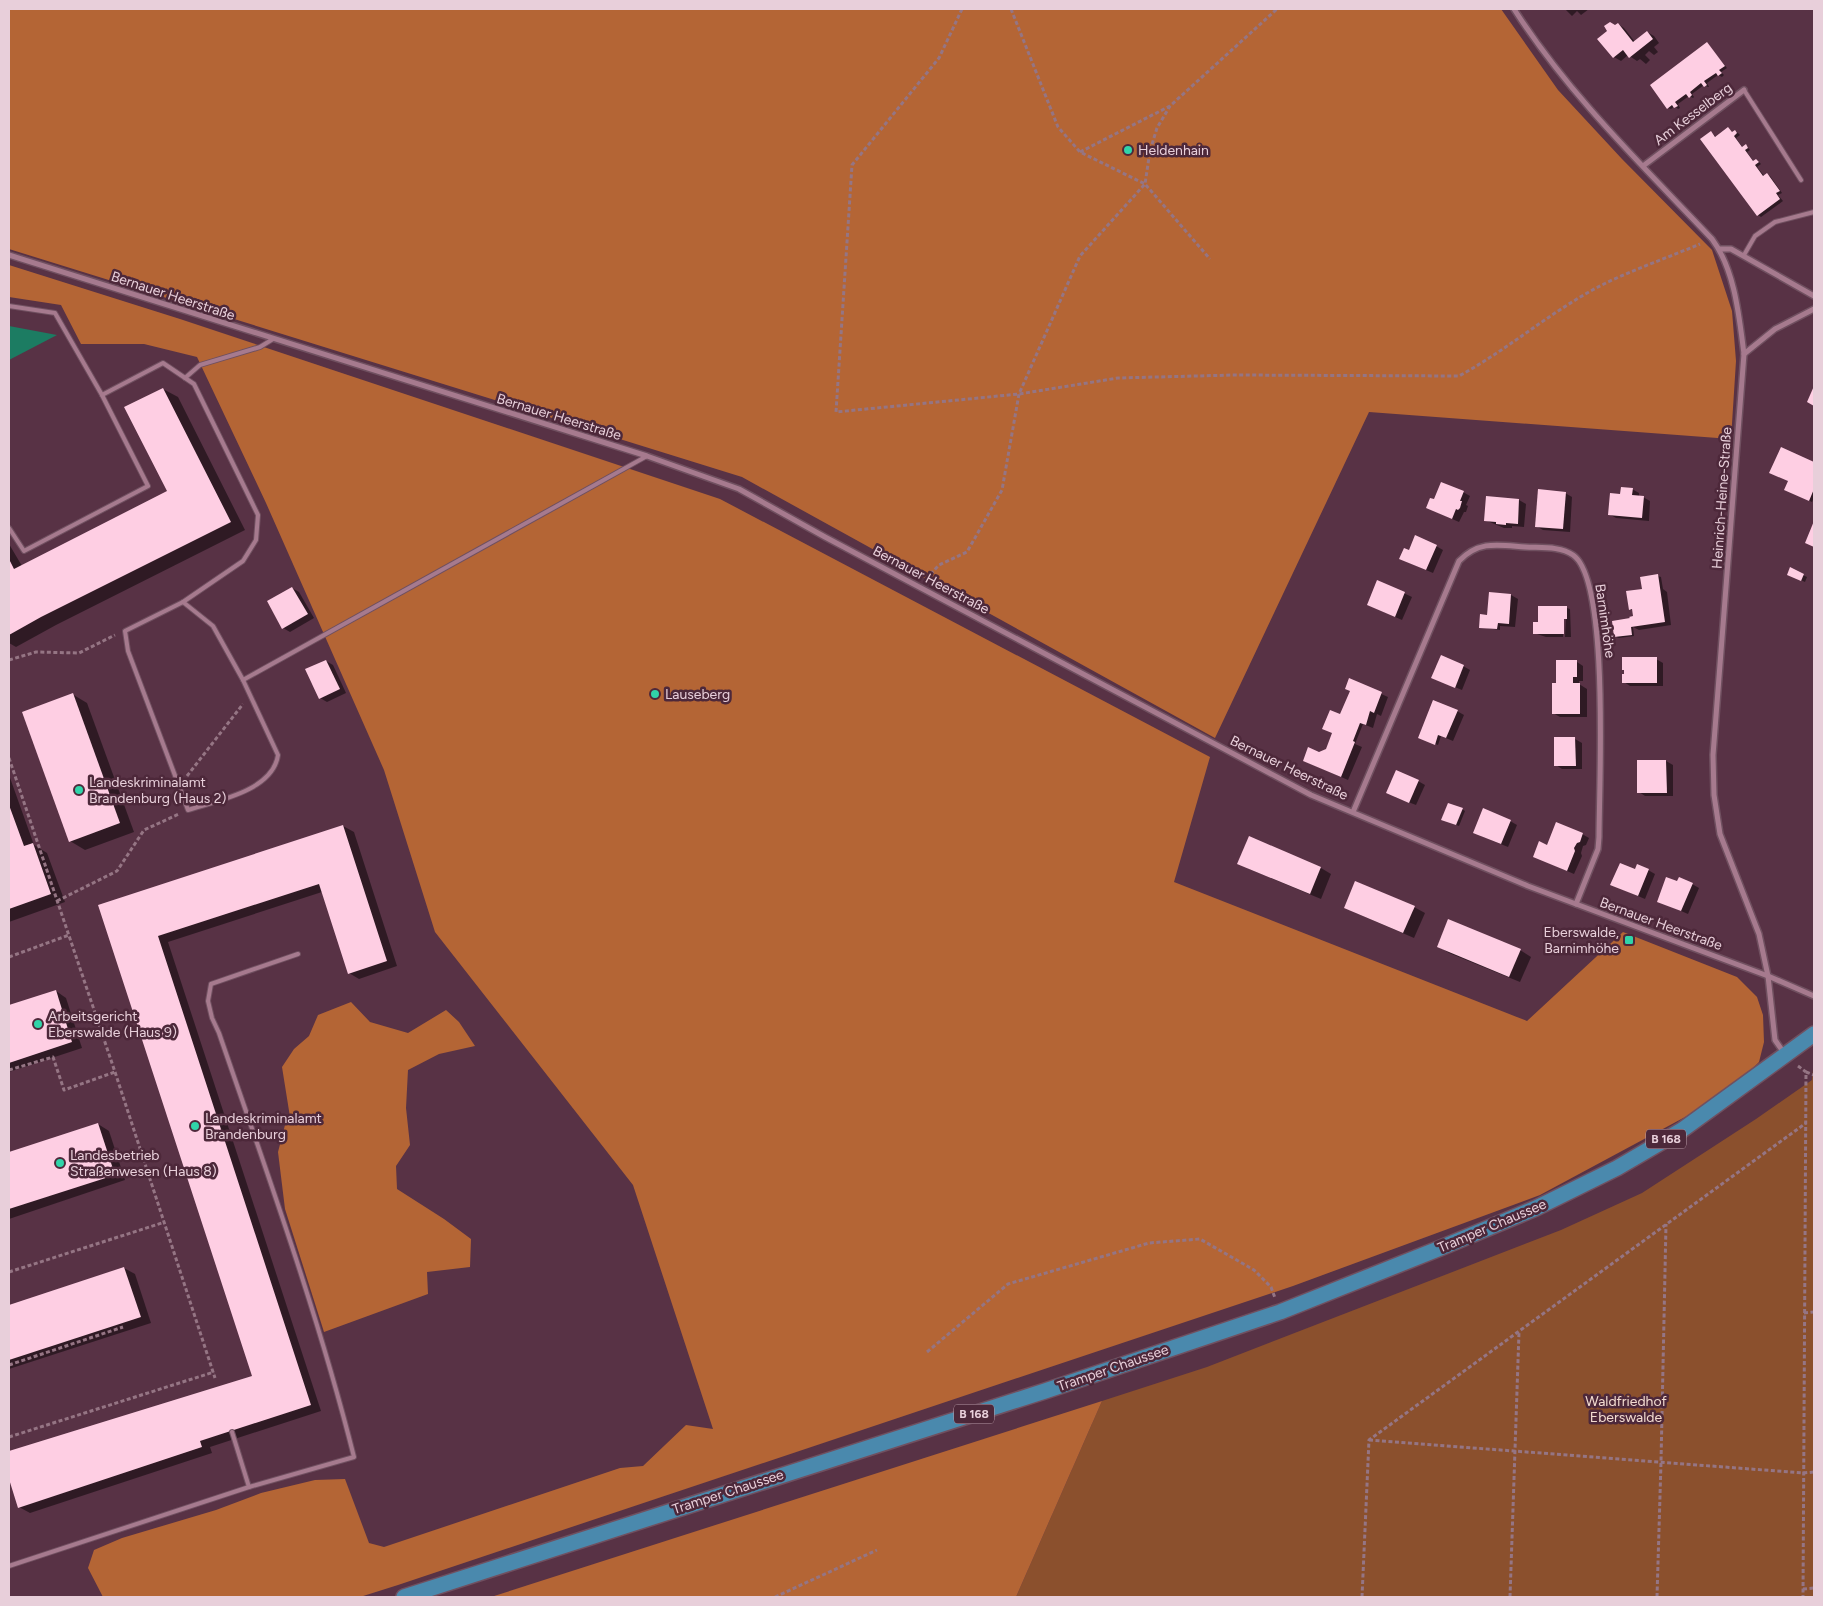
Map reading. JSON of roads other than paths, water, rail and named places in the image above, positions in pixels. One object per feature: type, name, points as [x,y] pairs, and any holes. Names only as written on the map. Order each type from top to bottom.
[{"type":"main road","name":"B 168","points":[[1786,1056],[1814,1034]]},
{"type":"main road","name":"Tramper Chaussee","points":[[404,1597],[1044,1391],[1280,1312],[1536,1208],[1608,1172],[1682,1130],[1786,1056]]},
{"type":"street","name":"Heinrich-Heine-Straße","points":[[1514,9],[1574,92],[1720,249],[1736,298],[1744,354],[1713,754],[1714,795],[1720,834],[1759,934],[1768,976],[1775,1040],[1786,1056]]},
{"type":"street","name":"Am Kesselberg","points":[[1642,166],[1744,90]]},
{"type":"street","points":[[1720,249],[1731,249],[1744,255],[1814,296]]},
{"type":"street","name":"Bernauer Heerstraße","points":[[9,256],[647,456],[739,489],[825,537],[1311,795],[1576,904],[1768,976],[1814,996]]},
{"type":"street","points":[[1744,354],[1775,329],[1814,310]]},
{"type":"street","name":"Barnimhöhe","points":[[1353,812],[1459,561],[1468,551],[1486,545],[1557,548],[1574,555],[1586,572],[1592,590],[1600,666],[1598,849],[1576,904]]},
{"type":"lane","name":"Am Kesselberg","points":[[1744,90],[1801,180]]},
{"type":"lane","points":[[1744,255],[1755,236],[1775,222],[1814,212]]},
{"type":"lane","points":[[9,306],[55,313],[102,395],[148,486],[24,551],[9,528]]},
{"type":"lane","points":[[185,378],[200,365],[260,347],[273,339]]},
{"type":"lane","points":[[102,395],[163,363],[194,384],[258,515],[256,540],[243,561],[183,602],[125,631],[128,651],[188,810],[242,793],[262,781],[277,762],[278,755],[243,680],[213,626],[183,602]]},
{"type":"lane","points":[[243,680],[647,456]]},
{"type":"lane","points":[[9,1566],[249,1487],[354,1457],[344,1416],[296,1255],[219,1033],[212,1018],[208,1001],[211,984],[298,954]]},
{"type":"lane","points":[[232,1432],[249,1487]]},
{"type":"place","name":"Heldenhain","points":[[1128,150]]},
{"type":"place","name":"Lauseberg","points":[[655,694]]},
{"type":"place","name":"Landeskriminalamt Brandenburg (Haus 2)","points":[[79,790]]},
{"type":"place","name":"Eberswalde, Barnimhöhe","points":[[1629,940]]},
{"type":"place","name":"Arbeitsgericht Eberswalde (Haus 9)","points":[[38,1024]]},
{"type":"place","name":"Landeskriminalamt Brandenburg","points":[[195,1126]]},
{"type":"place","name":"Landesbetrieb Straßenwesen (Haus 8)","points":[[60,1163]]},
{"type":"park label","name":"Waldfriedhof Eberswalde","points":[[1626,1409]]}]
